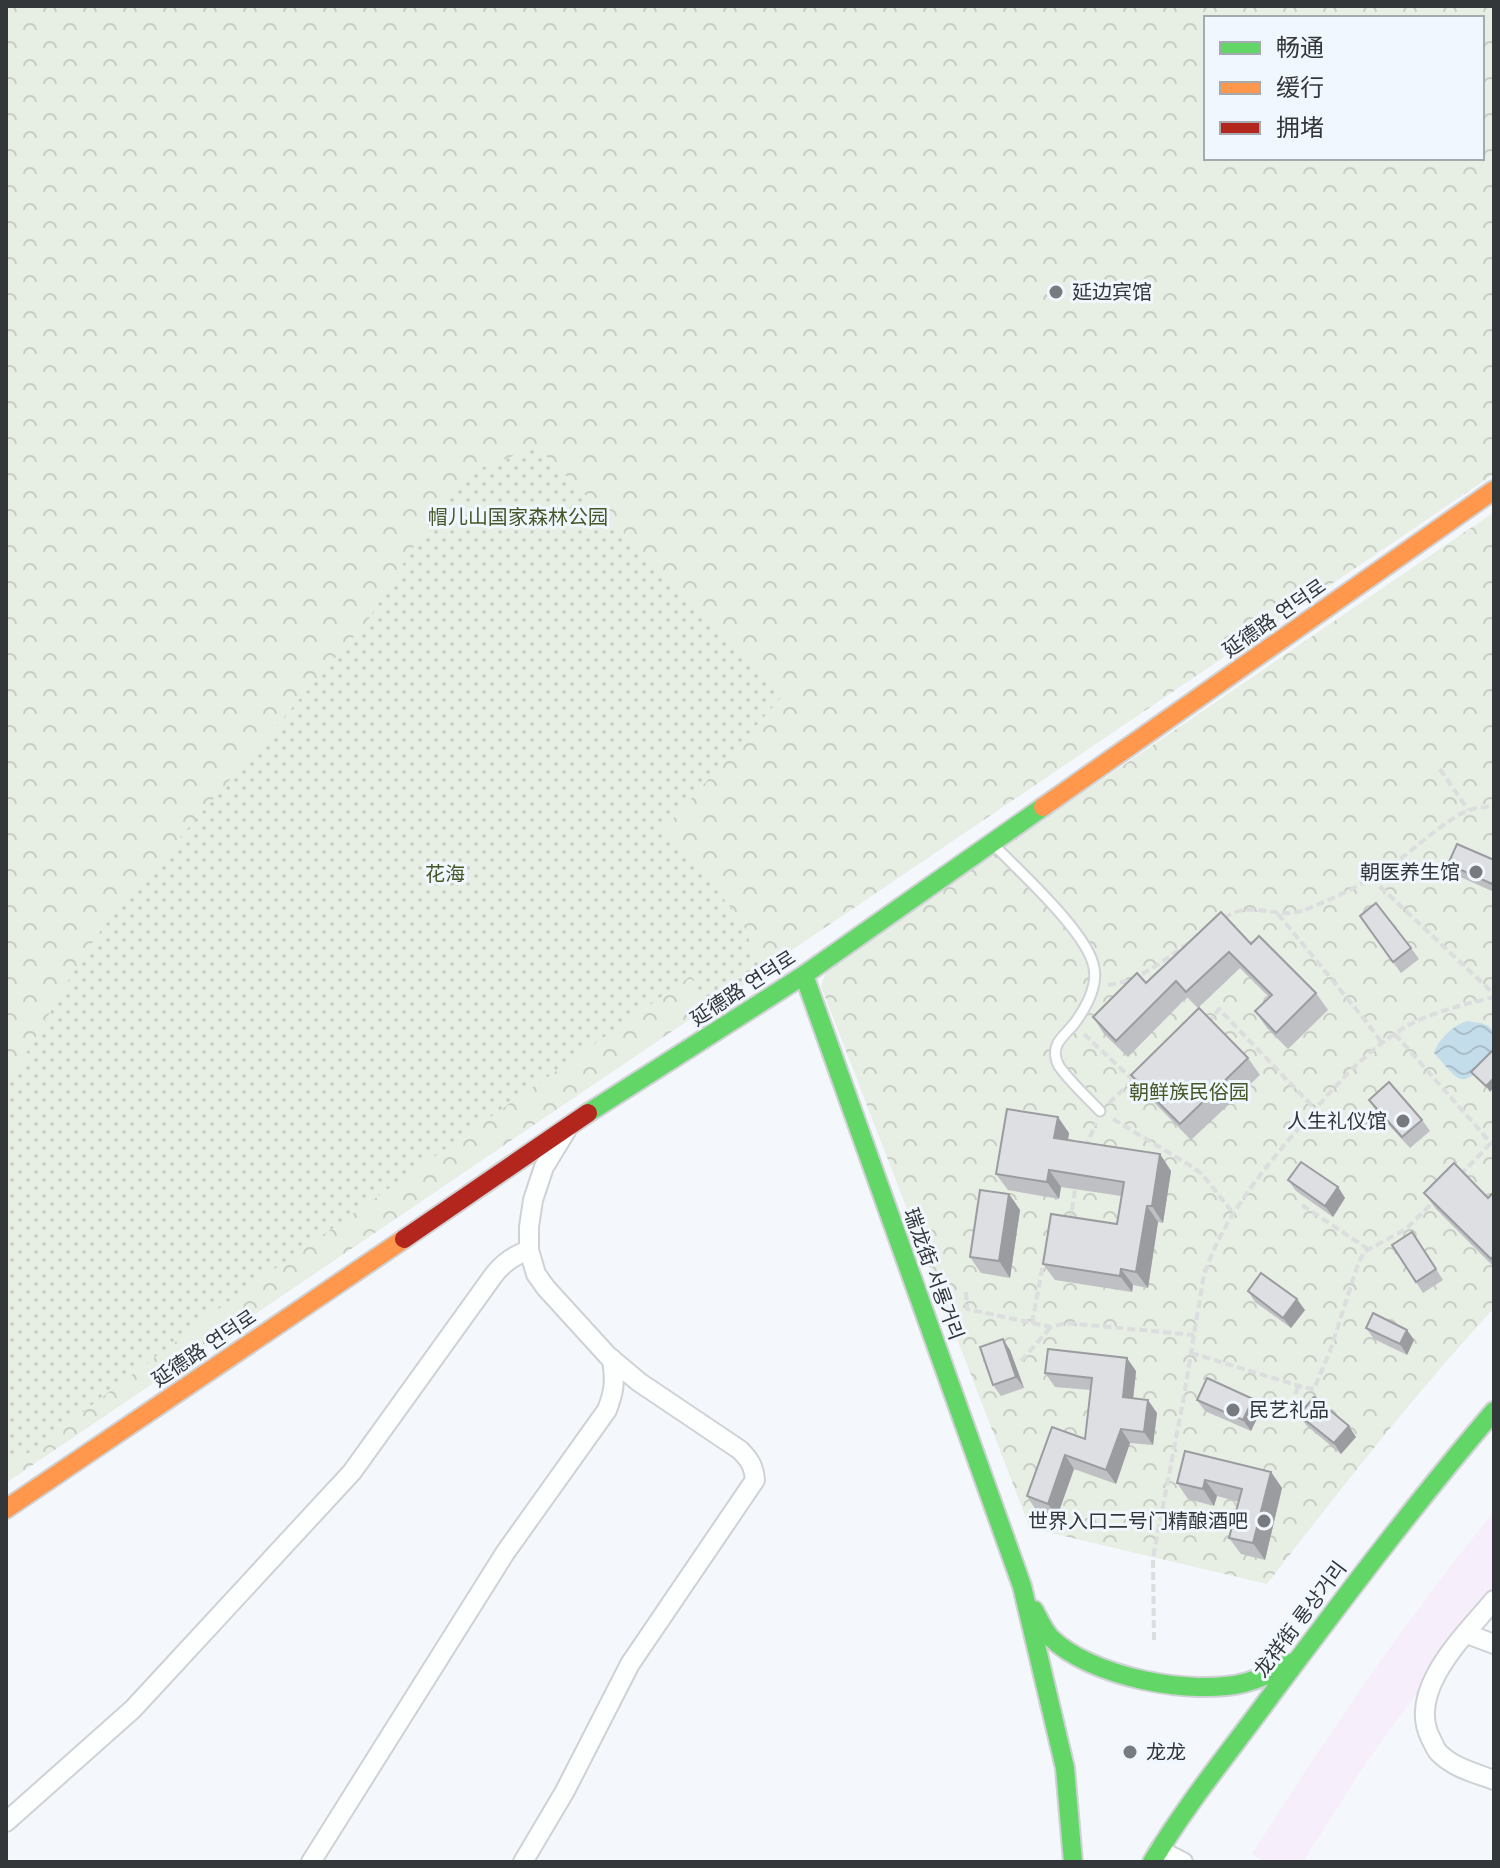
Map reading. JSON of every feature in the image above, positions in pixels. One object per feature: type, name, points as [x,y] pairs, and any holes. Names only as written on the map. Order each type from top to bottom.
[{"type":"street","name":"延德路 연덕로","points":[[6,1509],[569,1125],[804,975],[1494,490]]},
{"type":"street","name":"瑞龙街 서룡거리","points":[[804,975],[1022,1586],[1065,1768],[1073,1862]]},
{"type":"street","points":[[523,1862],[565,1791],[630,1664],[755,1480],[750,1460],[740,1450],[639,1382],[612,1359],[536,1274],[529,1250],[533,1200],[544,1167],[569,1125]]},
{"type":"street","points":[[6,1822],[133,1709],[352,1472],[502,1264],[512,1256],[529,1250]]},
{"type":"street","points":[[311,1862],[505,1553],[607,1410],[614,1392],[612,1359]]},
{"type":"street","name":"龙祥街 룡상거리","points":[[1156,1856],[1212,1774],[1420,1498],[1494,1411]]},
{"type":"street","name":"瑞龙街 서룡거리","points":[[1022,1586],[1045,1631],[1059,1645],[1086,1660],[1150,1682],[1197,1688],[1247,1682],[1265,1677],[1301,1656]]},
{"type":"street","points":[[1494,1600],[1443,1664],[1434,1679],[1425,1712],[1425,1727],[1437,1752],[1463,1769],[1494,1780]]},
{"type":"street","points":[[1467,1634],[1494,1644]]},
{"type":"street","points":[[1071,1842],[1091,1862]]},
{"type":"street","points":[[1156,1856],[1183,1862]]},
{"type":"lane","points":[[992,843],[1088,948],[1095,969],[1093,987],[1087,1005],[1058,1042],[1055,1052],[1058,1064],[1100,1111]]},
{"type":"path","points":[[1440,769],[1468,810]]},
{"type":"path","points":[[1220,921],[1246,908],[1288,914],[1305,910],[1371,878],[1468,810],[1494,806]]},
{"type":"path","points":[[1154,1640],[1153,1558],[1208,1261],[1233,1214],[1277,1153],[1371,1051],[1409,1025],[1494,996],[1371,878]]},
{"type":"path","points":[[1277,912],[1382,1043]]},
{"type":"path","points":[[1093,987],[1121,984],[1138,978],[1197,937]]},
{"type":"path","points":[[1197,1025],[1211,1019],[1219,1009],[1315,1109]]},
{"type":"path","points":[[1074,1024],[1133,1080]]},
{"type":"path","points":[[1395,1034],[1492,1141],[1451,1184]]},
{"type":"path","points":[[1084,1152],[1100,1111],[1143,1070]]},
{"type":"path","points":[[1100,1111],[1202,1174],[1233,1214]]},
{"type":"path","points":[[1060,1223],[1070,1225],[1077,1182]]},
{"type":"path","points":[[1191,1353],[1314,1389],[1364,1252],[1406,1229],[1441,1195]]},
{"type":"path","points":[[1302,1205],[1368,1249]]},
{"type":"path","points":[[1032,1323],[1046,1250]]},
{"type":"path","points":[[966,1292],[967,1309],[1051,1327],[1066,1323],[1194,1335]]},
{"type":"path","points":[[1021,1361],[1051,1327]]},
{"type":"path","points":[[1288,1417],[1298,1386]]},
{"type":"shaded area","points":[[1494,1511],[1494,1598],[1365,1764],[1303,1862],[1265,1862],[1252,1854],[1381,1660]]},
{"type":"green space","name":"帽儿山国家森林公园","points":[[6,6],[1494,6],[1494,474],[6,1483]]},
{"type":"green space","name":"花海","points":[[537,447],[785,693],[665,828],[742,921],[761,973],[706,1011],[691,976],[232,1299],[27,1454],[6,1465],[6,1088],[81,959],[106,923],[368,620],[448,492],[473,471]]},
{"type":"green space","name":"朝鲜族民俗园","points":[[1494,512],[1494,1308],[1406,1409],[1267,1584],[1030,1528],[821,986],[828,967]]},
{"type":"water","points":[[1468,1021],[1491,1028],[1494,1051],[1478,1070],[1463,1079],[1455,1076],[1434,1053],[1447,1033]]},
{"type":"building","points":[[1457,844],[1494,860],[1492,884],[1448,864]]},
{"type":"building","points":[[1376,903],[1411,948],[1393,962],[1360,916]]},
{"type":"building","points":[[1221,912],[1251,944],[1259,936],[1316,993],[1276,1033],[1255,1011],[1272,995],[1229,952],[1186,992],[1176,981],[1116,1041],[1093,1017],[1137,973],[1146,983]]},
{"type":"building","points":[[1199,1008],[1248,1058],[1180,1124],[1131,1075]]},
{"type":"building","points":[[1493,1050],[1494,1078],[1486,1086],[1471,1072]]},
{"type":"building","name":"人生礼仪馆","points":[[1389,1082],[1422,1120],[1402,1137],[1369,1100]]},
{"type":"building","points":[[1007,1109],[1058,1117],[1054,1138],[1160,1154],[1152,1206],[1147,1206],[1136,1272],[1121,1269],[1120,1276],[1043,1264],[1051,1214],[1117,1224],[1124,1182],[1049,1170],[1047,1182],[996,1174]]},
{"type":"building","points":[[1301,1162],[1338,1187],[1325,1206],[1288,1180]]},
{"type":"building","points":[[1454,1163],[1488,1198],[1494,1192],[1494,1255],[1491,1259],[1424,1193]]},
{"type":"building","points":[[980,1190],[1009,1194],[999,1261],[970,1257]]},
{"type":"building","points":[[1412,1232],[1436,1269],[1416,1282],[1392,1245]]},
{"type":"building","points":[[1261,1273],[1297,1299],[1283,1318],[1248,1291]]},
{"type":"building","points":[[1373,1313],[1407,1330],[1400,1344],[1366,1328]]},
{"type":"building","points":[[1003,1339],[1016,1377],[993,1385],[980,1347]]},
{"type":"building","points":[[1048,1349],[1127,1358],[1123,1397],[1148,1400],[1144,1432],[1121,1429],[1106,1470],[1065,1455],[1048,1504],[1027,1496],[1052,1427],[1085,1439],[1092,1378],[1045,1373]]},
{"type":"building","points":[[1207,1378],[1253,1399],[1243,1420],[1197,1400]]},
{"type":"building","points":[[1314,1397],[1349,1426],[1334,1443],[1299,1415]]},
{"type":"building","points":[[1185,1451],[1271,1472],[1253,1543],[1229,1538],[1242,1489],[1205,1480],[1203,1489],[1177,1483]]},
{"type":"traffic: fast","points":[[588,1113],[804,975],[1043,807]]},
{"type":"traffic: fast","points":[[804,975],[1022,1586],[1065,1768],[1073,1862]]},
{"type":"traffic: fast","points":[[1152,1862],[1195,1797],[1326,1622],[1408,1515],[1494,1411]]},
{"type":"traffic: fast","points":[[1034,1610],[1050,1637],[1068,1651],[1115,1673],[1142,1680],[1170,1685],[1222,1686],[1256,1679],[1290,1663]]},
{"type":"traffic: slow","points":[[1043,807],[1494,490]]},
{"type":"traffic: slow","points":[[6,1509],[404,1239]]},
{"type":"traffic: jam","points":[[404,1239],[588,1113]]},
{"type":"place","name":"延边宾馆","points":[[1056,292]]},
{"type":"place","name":"朝医养生馆","points":[[1476,872]]},
{"type":"place","name":"人生礼仪馆","points":[[1403,1121]]},
{"type":"place","name":"民艺礼品","points":[[1233,1410]]},
{"type":"place","name":"世界入口二号门精酿酒吧","points":[[1264,1521]]},
{"type":"place","name":"龙龙","points":[[1130,1752]]}]
